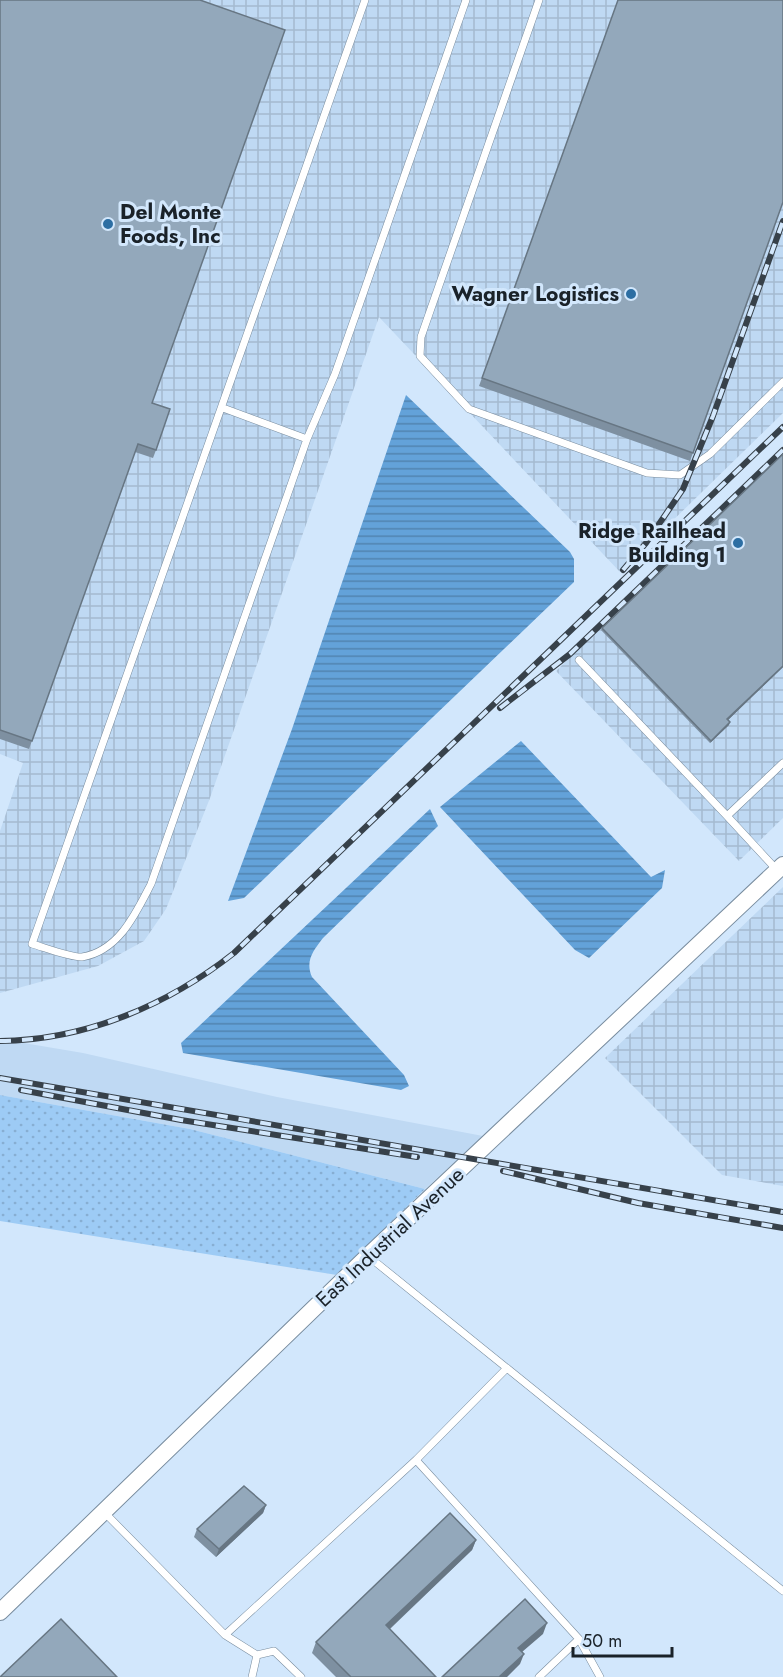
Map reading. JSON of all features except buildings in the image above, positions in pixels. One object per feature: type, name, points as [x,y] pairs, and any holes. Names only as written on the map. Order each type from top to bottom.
[{"type":"street","name":"East Industrial Avenue","points":[[0,1612],[368,1256],[780,867]]},
{"type":"lane","points":[[365,0],[223,408],[32,944],[81,957],[105,947],[129,928],[151,884],[307,439],[335,374],[466,0]]},
{"type":"lane","points":[[539,0],[421,337],[420,356],[469,409],[647,472],[680,475],[710,454],[783,382]]},
{"type":"lane","points":[[223,408],[307,439]]},
{"type":"lane","points":[[579,660],[727,816],[780,867]]},
{"type":"lane","points":[[727,816],[783,762]]},
{"type":"lane","points":[[368,1256],[783,1591]]},
{"type":"lane","points":[[225,1635],[417,1459],[507,1368]]},
{"type":"lane","points":[[417,1459],[579,1639],[600,1677]]},
{"type":"lane","points":[[104,1512],[225,1635],[257,1655],[274,1651],[301,1677]]},
{"type":"lane","points":[[539,1677],[579,1639]]},
{"type":"lane","points":[[252,1677],[257,1655]]},
{"type":"shaded area","points":[[0,0],[783,0],[783,413],[620,572],[379,317],[210,798],[166,909],[144,941],[98,966],[0,993],[0,831],[23,763],[0,754]]},
{"type":"shaded area","points":[[406,395],[570,552],[574,559],[574,582],[244,898],[228,901],[292,729]]},
{"type":"shaded area","points":[[783,448],[783,818],[739,861],[556,671]]},
{"type":"shaded area","points":[[521,741],[651,877],[665,870],[662,888],[589,958],[575,950],[440,807]]},
{"type":"shaded area","points":[[430,809],[438,826],[323,938],[313,952],[309,966],[312,977],[404,1075],[409,1086],[401,1090],[183,1053],[181,1043]]},
{"type":"shaded area","points":[[783,887],[783,1186],[722,1175],[605,1058]]},
{"type":"shaded area","points":[[0,1039],[83,1053],[277,1097],[483,1136],[425,1189],[190,1129],[0,1095]]},
{"type":"shaded area","points":[[0,1095],[190,1129],[425,1189],[337,1275],[0,1221]]},
{"type":"railway","points":[[623,570],[646,543],[683,489],[713,416],[783,221]]},
{"type":"railway","points":[[0,1041],[64,1034],[124,1016],[182,989],[234,953],[783,427]]},
{"type":"railway","points":[[500,708],[570,654],[783,450]]},
{"type":"railway","points":[[0,1078],[783,1212]]},
{"type":"railway","points":[[21,1090],[181,1120],[417,1157]]},
{"type":"railway","points":[[503,1171],[638,1203],[783,1228]]},
{"type":"place","name":"Del Monte Foods, Inc","points":[[108,224]]},
{"type":"place","name":"Wagner Logistics","points":[[631,294]]},
{"type":"place","name":"Ridge Railhead Building 1","points":[[738,543]]}]
